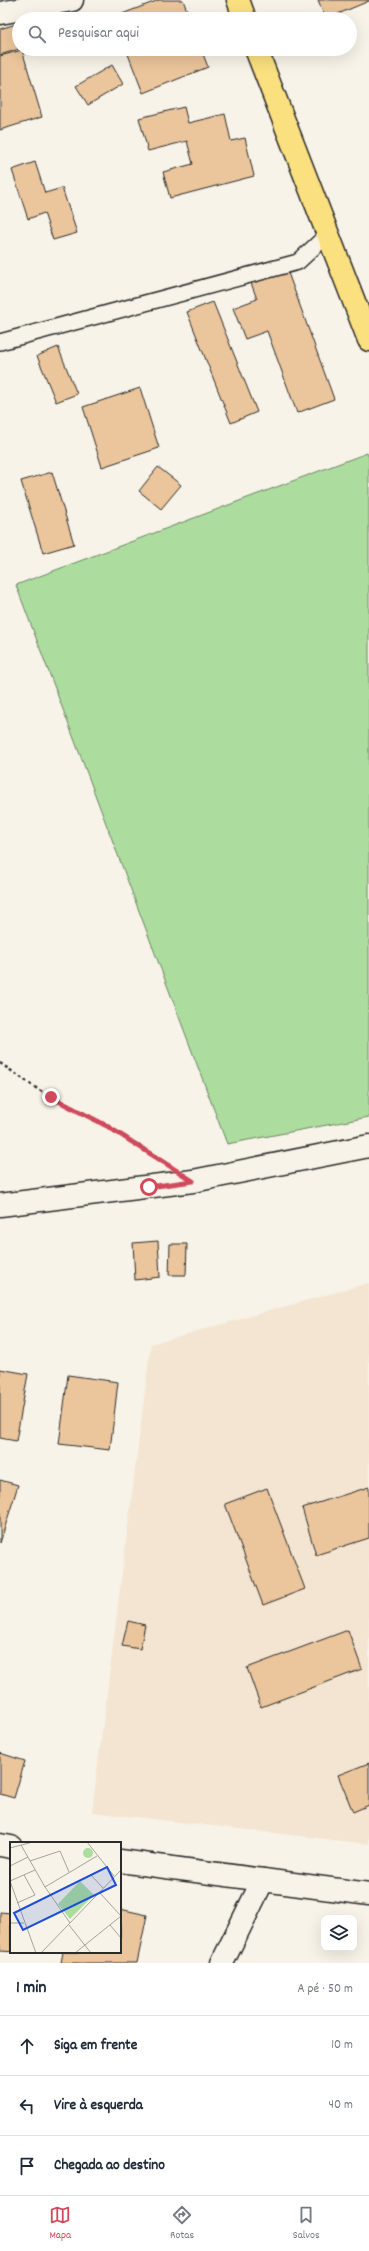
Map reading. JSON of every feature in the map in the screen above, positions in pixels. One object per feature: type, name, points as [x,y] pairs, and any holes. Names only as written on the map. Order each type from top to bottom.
[{"type":"main road","points":[[238,0],[242,12]]},
{"type":"main road","points":[[259,56],[369,340]]},
{"type":"street","points":[[0,13],[72,0]]},
{"type":"street","points":[[0,1205],[193,1181],[369,1146]]},
{"type":"street","points":[[0,1845],[10,1847]]},
{"type":"street","points":[[121,1861],[369,1894]]},
{"type":"street","points":[[222,1963],[263,1880]]},
{"type":"lane","points":[[0,342],[298,262],[327,235]]},
{"type":"path","points":[[0,1063],[39,1090],[107,1126],[193,1181]]},
{"type":"shaded area","points":[[369,1283],[369,1844],[92,1812],[151,1344]]},
{"type":"green space","points":[[367,453],[369,458],[369,1117],[227,1144],[16,585]]},
{"type":"building","points":[[159,0],[183,0],[187,12],[127,12]]},
{"type":"building","points":[[318,0],[369,0],[343,12],[323,12]]},
{"type":"building","points":[[12,25],[12,51],[0,55],[0,29]]},
{"type":"building","points":[[12,53],[12,56],[24,56],[42,117],[0,130],[0,56]]},
{"type":"building","points":[[129,56],[204,56],[208,67],[143,93]]},
{"type":"building","points":[[112,65],[123,84],[88,105],[76,86]]},
{"type":"building","points":[[184,107],[188,123],[225,114],[231,141],[245,138],[254,176],[170,198],[163,172],[193,164],[187,141],[148,151],[139,118]]},
{"type":"building","points":[[35,162],[45,193],[62,188],[77,233],[53,240],[44,213],[28,219],[12,170]]},
{"type":"building","points":[[287,270],[334,399],[297,413],[267,331],[245,339],[233,308],[257,299],[251,283]]},
{"type":"building","points":[[213,302],[257,412],[231,423],[187,312]]},
{"type":"building","points":[[58,347],[77,394],[56,402],[37,356]]},
{"type":"building","points":[[140,388],[159,448],[102,467],[83,407]]},
{"type":"building","points":[[158,467],[181,485],[161,509],[139,491]]},
{"type":"building","points":[[52,472],[74,544],[43,553],[21,481]]},
{"type":"building","points":[[158,1241],[160,1277],[135,1280],[133,1243]]},
{"type":"building","points":[[170,1244],[187,1244],[186,1275],[169,1275]]},
{"type":"building","points":[[0,1369],[28,1374],[16,1441],[0,1438]]},
{"type":"building","points":[[68,1375],[118,1382],[110,1450],[59,1444]]},
{"type":"building","points":[[0,1480],[18,1485],[0,1543]]},
{"type":"building","points":[[369,1487],[369,1538],[316,1555],[302,1508]]},
{"type":"building","points":[[267,1488],[305,1589],[263,1605],[225,1504]]},
{"type":"building","points":[[128,1621],[145,1625],[140,1649],[122,1646]]},
{"type":"building","points":[[348,1630],[362,1669],[261,1707],[247,1668]]},
{"type":"building","points":[[0,1753],[25,1761],[14,1798],[0,1794]]},
{"type":"building","points":[[369,1763],[369,1805],[353,1812],[338,1775]]},
{"type":"building","points":[[121,1909],[147,1915],[137,1963],[61,1963],[63,1953],[121,1953]]},
{"type":"building","points":[[0,1912],[10,1913],[10,1952],[0,1951]]},
{"type":"route","points":[[51,1097],[107,1126],[193,1181],[149,1187]]}]
